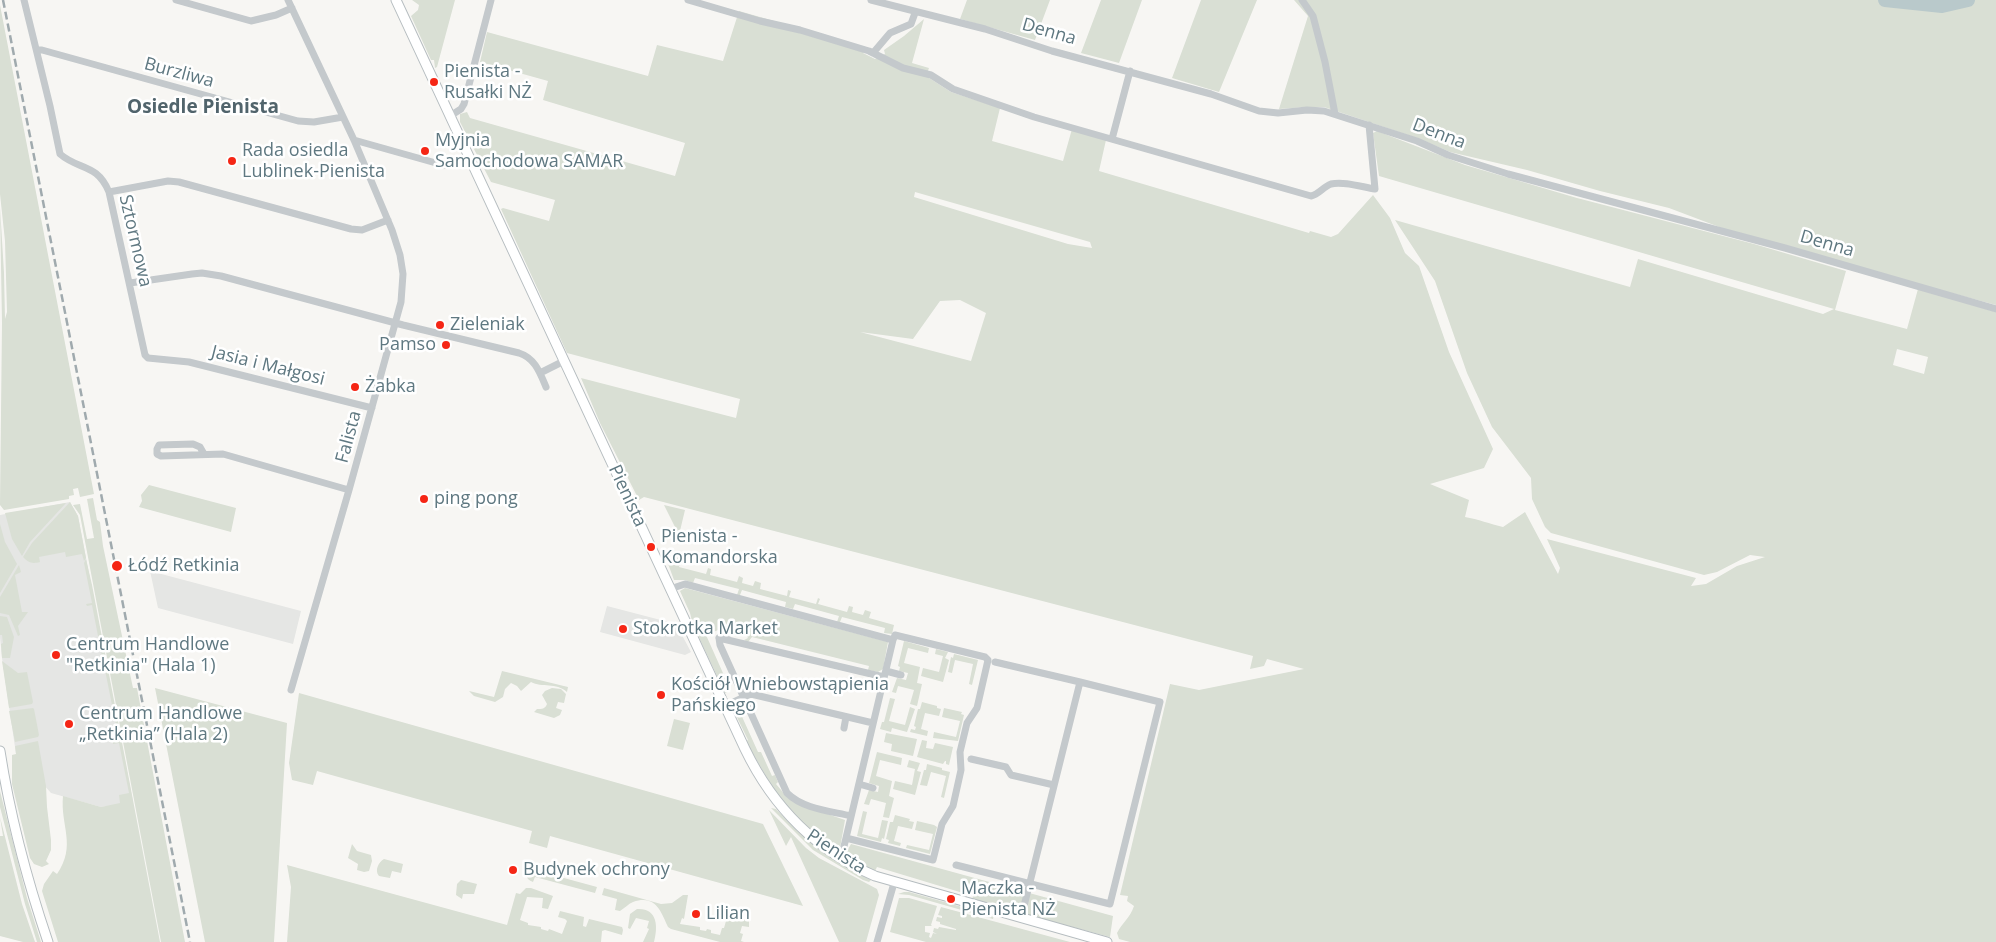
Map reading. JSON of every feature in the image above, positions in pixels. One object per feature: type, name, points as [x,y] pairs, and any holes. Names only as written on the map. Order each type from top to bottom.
[{"type":"street","name":"Sztormowa","points":[[24,0],[60,154],[91,169],[102,180],[109,192],[145,355],[148,358],[156,359]]},
{"type":"street","points":[[176,0],[252,21],[276,15],[292,8]]},
{"type":"street","name":"Falista","points":[[288,0],[354,140],[388,220],[400,255],[403,274],[401,302],[350,490],[291,690]]},
{"type":"street","name":"Pienista","points":[[396,0],[725,706],[754,767],[776,800],[804,831],[841,859],[862,871],[894,883],[1107,942]]},
{"type":"street","points":[[450,116],[464,104],[492,0]]},
{"type":"street","points":[[688,0],[760,21],[800,30],[873,53],[903,68],[931,75],[953,89],[1010,109],[1311,196],[1330,185],[1337,184],[1375,189],[1369,125]]},
{"type":"street","name":"Denna","points":[[870,0],[915,13],[985,29],[1052,51],[1211,94],[1259,111],[1278,113],[1307,110],[1335,114],[1417,141],[1448,155],[1508,174],[1785,248],[1996,309]]},
{"type":"street","points":[[1302,0],[1313,16],[1325,62],[1335,114]]},
{"type":"street","points":[[873,53],[890,33],[910,24],[915,13]]},
{"type":"street","name":"Burzliwa","points":[[37,50],[298,121],[314,122],[343,117]]},
{"type":"street","points":[[1112,139],[1130,71]]},
{"type":"street","points":[[354,140],[443,165],[452,165],[469,157]]},
{"type":"street","points":[[109,192],[174,181],[351,229],[362,230],[388,220]]},
{"type":"street","points":[[130,283],[192,274],[211,274],[395,323],[524,354],[532,360],[546,387]]},
{"type":"street","name":"Jasia i Małgosi","points":[[156,359],[206,366],[372,408]]},
{"type":"street","points":[[540,373],[564,361]]},
{"type":"street","points":[[204,454],[200,447],[193,444],[159,445],[156,449],[157,454],[162,456],[228,455],[350,490]]},
{"type":"street","points":[[670,589],[685,584],[893,640]]},
{"type":"street","points":[[729,633],[724,632],[720,638],[720,645],[742,698],[787,793],[806,805],[851,816]]},
{"type":"street","points":[[841,859],[894,636],[897,635],[985,657],[988,660],[977,708],[967,723],[960,752],[961,770],[953,806],[942,824],[933,860],[846,838]]},
{"type":"street","points":[[720,638],[885,674],[900,675]]},
{"type":"street","points":[[956,865],[1110,904],[1160,702],[995,662]]},
{"type":"street","points":[[1020,918],[1080,682]]},
{"type":"street","points":[[725,706],[754,694],[873,723]]},
{"type":"street","points":[[844,728],[846,717]]},
{"type":"street","points":[[0,751],[15,826],[48,942]]},
{"type":"street","points":[[971,759],[1006,767],[1010,775],[1054,785]]},
{"type":"street","points":[[859,784],[873,788]]},
{"type":"street","points":[[878,942],[894,883]]},
{"type":"shaded area","points":[[412,0],[455,0],[437,67],[435,68],[434,60],[431,60],[411,16],[418,10],[419,5]]},
{"type":"shaded area","points":[[967,0],[1050,0],[1035,40],[960,19]]},
{"type":"shaded area","points":[[1101,0],[1142,0],[1119,63],[1081,53]]},
{"type":"shaded area","points":[[1201,0],[1257,0],[1219,92],[1172,78]]},
{"type":"shaded area","points":[[1294,0],[1996,0],[1996,305],[1751,239],[1669,208],[1527,170],[1450,152],[1420,139],[1324,107],[1279,109],[1308,16]]},
{"type":"shaded area","points":[[0,5],[94,494],[80,497],[78,488],[73,489],[74,495],[69,496],[69,499],[4,510],[0,505],[2,323],[0,207],[5,319],[7,312],[5,241],[0,194]]},
{"type":"shaded area","points":[[739,11],[865,47],[863,53],[875,59],[885,54],[884,50],[924,19],[912,63],[929,68],[926,76],[951,92],[1000,108],[992,141],[1063,161],[1072,129],[1106,140],[1099,171],[1309,233],[1310,231],[1331,237],[1338,234],[1373,195],[1390,218],[1405,253],[1419,266],[1449,352],[1493,449],[1484,468],[1430,484],[1469,500],[1465,517],[1503,527],[1525,512],[1558,574],[1560,568],[1547,539],[1696,578],[1691,586],[1706,584],[1737,566],[1765,557],[1750,555],[1717,572],[1704,575],[1551,533],[1545,527],[1532,499],[1531,478],[1492,427],[1467,373],[1435,281],[1395,220],[1630,287],[1638,259],[1823,314],[1834,309],[1379,176],[1373,133],[1377,131],[1465,165],[1577,198],[1754,244],[1846,271],[1835,310],[1907,329],[1918,289],[1996,312],[1996,942],[1130,942],[1119,939],[1117,933],[1134,906],[1127,901],[1128,896],[1120,895],[1170,684],[1199,690],[1304,669],[1267,659],[1264,666],[1250,669],[1253,656],[644,497],[639,500],[600,423],[581,378],[736,418],[740,399],[567,353],[501,209],[549,221],[555,200],[491,182],[460,122],[460,114],[467,112],[470,118],[675,176],[685,143],[543,100],[548,81],[480,62],[487,32],[648,76],[657,45],[723,61]],"holes":[[[915,192],[1090,242],[1092,248],[1068,244],[914,197]],[[960,300],[986,313],[971,361],[860,332],[913,339],[940,301]],[[1897,349],[1928,357],[1924,374],[1893,365]]]},
{"type":"shaded area","points":[[149,485],[236,508],[231,532],[139,507],[142,501],[141,495]]},
{"type":"shaded area","points":[[93,498],[97,520],[100,522],[103,546],[133,688],[137,688],[185,942],[161,942],[80,515],[73,505],[80,504],[87,539],[94,538],[87,499]]},
{"type":"shaded area","points":[[70,502],[78,516],[133,802],[101,807],[51,793],[16,754],[2,658],[0,637],[0,515]]},
{"type":"shaded area","points":[[70,502],[78,516],[86,558],[84,561],[82,554],[66,557],[65,552],[39,557],[40,562],[33,563],[27,561],[23,557],[32,543]]},
{"type":"shaded area","points":[[66,503],[30,542],[22,556],[12,539],[5,513]]},
{"type":"shaded area","points":[[664,505],[685,510],[679,535]]},
{"type":"shaded area","points":[[0,524],[5,542],[17,564],[0,593]]},
{"type":"shaded area","points":[[676,556],[681,561],[679,567],[706,574],[708,568],[711,569],[710,575],[737,582],[739,576],[743,578],[742,583],[753,586],[755,581],[761,583],[760,589],[787,596],[788,590],[791,591],[789,597],[816,604],[818,598],[820,599],[818,604],[847,612],[849,606],[853,607],[852,612],[863,615],[865,610],[871,612],[869,618],[894,625],[892,634],[884,633],[885,628],[842,617],[840,622],[837,622],[839,616],[795,604],[793,609],[785,607],[786,602],[742,590],[740,595],[737,595],[739,589],[695,578],[693,583],[685,580],[674,580],[667,561]]},
{"type":"shaded area","points":[[86,559],[160,942],[58,942],[42,891],[44,884],[53,871],[57,874],[66,854],[67,844],[63,796],[101,807],[120,803],[119,795],[129,793],[119,743],[113,744],[113,742],[119,740],[105,670],[99,670],[99,668],[104,667],[92,605],[87,606],[86,604],[92,603],[84,563]]},
{"type":"shaded area","points":[[19,565],[21,572],[15,575],[22,612],[28,612],[18,626],[20,635],[18,636],[9,615],[0,613],[0,597]]},
{"type":"shaded area","points":[[150,571],[301,611],[293,644],[158,608]]},
{"type":"shaded area","points":[[685,588],[888,642],[883,669],[878,672],[868,670],[869,666],[752,637],[748,642],[744,640],[748,638],[746,634],[723,628],[706,635],[731,691],[725,693],[693,625],[680,591]]},
{"type":"shaded area","points":[[607,606],[676,624],[691,652],[685,655],[600,632]]},
{"type":"shaded area","points":[[0,616],[7,617],[14,637],[10,658],[2,658],[1,644],[3,643],[2,635],[0,635]]},
{"type":"shaded area","points":[[904,641],[929,648],[928,653],[908,648],[904,663],[920,667],[917,683],[922,684],[917,706],[910,704],[914,690],[898,686],[896,693],[892,692],[897,678],[906,680],[908,673],[899,671],[900,667],[898,666]]},
{"type":"shaded area","points":[[936,649],[948,652],[945,658],[949,660],[943,682],[921,676],[923,668],[939,672],[943,656],[935,654]]},
{"type":"shaded area","points":[[954,654],[978,660],[972,685],[969,684],[973,664],[955,660],[952,673],[948,672],[951,657],[953,658]]},
{"type":"shaded area","points":[[2,661],[18,673],[27,672],[32,704],[9,708]]},
{"type":"shaded area","points":[[502,671],[568,687],[567,692],[558,687],[531,682],[521,691],[511,683],[505,689],[503,697],[495,702],[474,696],[469,691],[494,697]]},
{"type":"shaded area","points":[[155,688],[287,723],[274,942],[205,942]]},
{"type":"shaded area","points":[[552,688],[561,689],[566,694],[564,703],[558,702],[556,708],[562,710],[560,715],[554,718],[534,712],[545,707],[547,704],[542,695],[545,691]]},
{"type":"shaded area","points":[[299,693],[763,824],[803,906],[550,836],[547,848],[529,843],[532,831],[317,771],[313,785],[292,780],[289,763]]},
{"type":"shaded area","points":[[890,698],[895,699],[889,721],[905,725],[910,707],[915,709],[907,732],[892,728],[891,732],[880,729],[882,722],[884,722]]},
{"type":"shaded area","points":[[922,702],[941,709],[939,716],[925,713],[921,729],[928,731],[927,736],[910,732],[911,729],[915,730],[916,727],[914,726],[918,709],[920,709]]},
{"type":"shaded area","points":[[737,704],[744,706],[737,709],[758,752],[761,752],[772,776],[775,775],[778,782],[776,784],[787,797],[795,803],[845,820],[840,848],[836,849],[821,841],[808,830],[795,817],[773,787],[746,741],[748,740],[733,709]]},
{"type":"shaded area","points":[[33,708],[38,737],[15,742],[9,711]]},
{"type":"shaded area","points":[[944,708],[962,712],[961,714],[964,715],[958,741],[933,738],[934,732],[956,737],[960,721],[942,717]]},
{"type":"shaded area","points":[[674,719],[690,723],[683,750],[667,746]]},
{"type":"shaded area","points":[[886,733],[917,739],[913,756],[891,751],[892,744],[884,742]]},
{"type":"shaded area","points":[[922,740],[927,741],[926,748],[933,749],[935,743],[953,747],[949,765],[946,764],[946,761],[943,764],[917,757]]},
{"type":"shaded area","points":[[38,741],[46,786],[51,840],[51,850],[46,861],[49,864],[42,867],[34,864],[30,858],[12,784],[12,755],[16,754],[15,746]]},
{"type":"shaded area","points":[[877,752],[902,758],[901,765],[880,760],[876,776],[892,781],[889,796],[894,798],[889,818],[883,817],[886,803],[871,799],[869,805],[864,804],[869,790],[878,792],[879,786],[869,783]]},
{"type":"shaded area","points":[[909,760],[920,763],[917,771],[921,772],[915,795],[893,789],[895,781],[912,785],[915,769],[907,767]]},
{"type":"shaded area","points":[[927,764],[950,772],[944,798],[941,797],[946,776],[931,772],[927,786],[920,785]]},
{"type":"shaded area","points":[[0,791],[27,898],[41,942],[37,942],[25,904],[0,807]]},
{"type":"shaded area","points":[[771,808],[776,809],[820,849],[844,866],[871,880],[869,882],[863,880],[813,850]]},
{"type":"shaded area","points":[[769,810],[806,848],[819,858],[877,889],[879,895],[866,942],[839,942],[791,837],[786,846]]},
{"type":"shaded area","points":[[863,811],[867,812],[862,834],[878,838],[882,820],[888,821],[884,839],[882,838],[881,842],[857,836]]},
{"type":"shaded area","points":[[895,815],[914,822],[912,829],[898,826],[894,841],[901,843],[900,846],[888,843],[889,840],[886,839],[890,822],[893,822]]},
{"type":"shaded area","points":[[0,817],[22,904],[35,942],[23,942],[0,936],[0,836],[3,836]]},
{"type":"shaded area","points":[[917,821],[937,827],[930,854],[906,848],[907,845],[929,850],[933,834],[915,830]]},
{"type":"shaded area","points":[[352,844],[357,851],[371,855],[372,861],[369,871],[357,870],[358,864],[348,858]]},
{"type":"shaded area","points":[[851,844],[1113,916],[1110,937],[972,900],[973,896],[877,867],[875,871],[849,859],[847,851]]},
{"type":"shaded area","points":[[384,859],[403,864],[401,873],[392,871],[390,878],[379,876],[378,866]]},
{"type":"shaded area","points":[[287,865],[507,925],[516,893],[520,894],[526,888],[531,888],[553,896],[548,909],[542,908],[543,898],[527,897],[520,920],[528,923],[528,925],[541,927],[541,929],[548,931],[549,929],[562,934],[567,921],[558,917],[560,911],[584,917],[583,926],[586,927],[589,919],[622,927],[622,935],[605,930],[602,931],[601,942],[287,942],[291,887]]},
{"type":"shaded area","points":[[527,868],[597,887],[595,893],[535,877],[533,882],[527,876]]},
{"type":"shaded area","points":[[461,880],[477,884],[474,894],[463,894],[462,899],[456,895],[457,884]]},
{"type":"shaded area","points":[[604,888],[647,900],[633,902],[620,911],[615,910],[617,899],[602,895]]},
{"type":"shaded area","points":[[904,892],[994,916],[993,919],[909,895],[898,894]]},
{"type":"shaded area","points":[[683,895],[688,895],[684,919],[682,918],[680,924],[700,927],[700,930],[711,930],[711,933],[720,935],[726,921],[719,919],[721,914],[725,912],[730,914],[732,922],[744,919],[749,921],[749,927],[742,926],[740,933],[743,934],[741,941],[744,942],[720,942],[671,929],[668,927],[660,910],[648,900],[661,904],[672,903]]},
{"type":"shaded area","points":[[899,898],[909,898],[937,906],[932,926],[925,926],[925,932],[930,933],[929,937],[931,938],[933,933],[937,934],[933,932],[934,928],[956,930],[936,921],[937,917],[942,918],[942,916],[938,915],[941,907],[1070,942],[926,942],[890,932]]},
{"type":"shaded area","points":[[637,909],[644,910],[653,915],[656,925],[654,942],[643,942],[649,929],[647,928],[649,921],[636,918],[630,929],[628,928],[630,914]]},
{"type":"waterway","points":[[1885,0],[1942,6],[1968,0]]},
{"type":"railway","points":[[3,0],[190,942]]},
{"type":"place","name":"Pienista - Rusałki NŻ","points":[[434,82]]},
{"type":"place","name":"Myjnia Samochodowa SAMAR","points":[[425,151]]},
{"type":"place","name":"Rada osiedla Lublinek-Pienista","points":[[232,161]]},
{"type":"place","name":"Zieleniak","points":[[440,325]]},
{"type":"place","name":"Pamso","points":[[446,345]]},
{"type":"place","name":"Żabka","points":[[355,387]]},
{"type":"place","name":"ping pong","points":[[424,499]]},
{"type":"place","name":"Pienista - Komandorska","points":[[651,547]]},
{"type":"place","name":"Łódź Retkinia","points":[[117,566]]},
{"type":"place","name":"Stokrotka Market","points":[[623,629]]},
{"type":"place","name":"Centrum Handlowe \"Retkinia\" (Hala 1)","points":[[56,655]]},
{"type":"place","name":"Kościół Wniebowstąpienia Pańskiego","points":[[661,695]]},
{"type":"place","name":"Centrum Handlowe „Retkinia” (Hala 2)","points":[[69,724]]},
{"type":"place","name":"Budynek ochrony","points":[[513,870]]},
{"type":"place","name":"Maczka - Pienista NŻ","points":[[951,899]]},
{"type":"place","name":"Lilian","points":[[696,914]]},
{"type":"district","name":"Osiedle Pienista","points":[[203,108]]}]
